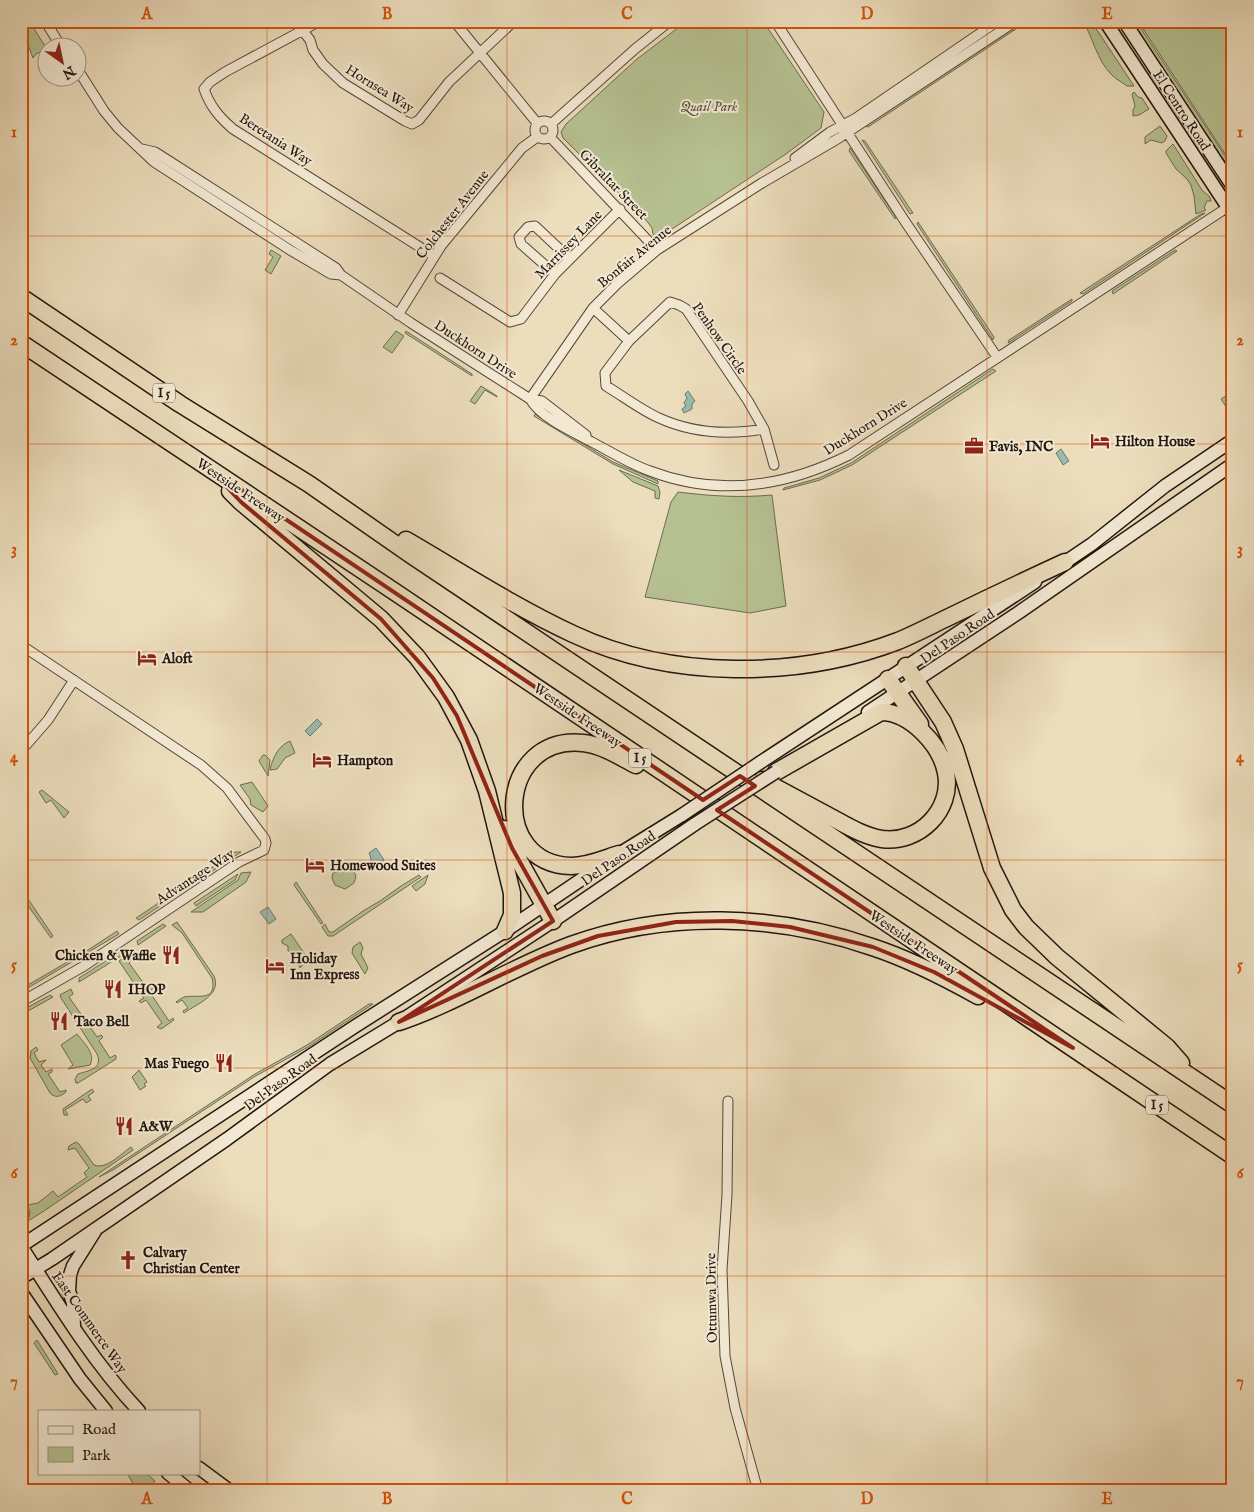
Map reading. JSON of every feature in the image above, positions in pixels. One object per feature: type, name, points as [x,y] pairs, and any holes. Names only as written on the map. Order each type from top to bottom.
[{"type":"highway","name":"I 5","points":[[21,296],[180,404],[309,484],[411,555],[1233,1105]]},
{"type":"highway","name":"Westside Freeway","points":[[21,343],[1233,1156]]},
{"type":"highway","points":[[208,467],[241,502],[381,619],[417,656],[457,716],[469,740],[487,791],[512,848],[553,921]]},
{"type":"highway","points":[[309,484],[527,610],[575,635],[634,655],[702,667],[731,669],[788,667],[851,656],[898,641],[1065,562]]},
{"type":"highway","points":[[906,666],[943,722],[951,740],[992,868],[1014,910],[1026,927],[1046,948],[1167,1047],[1200,1082]]},
{"type":"highway","points":[[692,742],[861,833],[883,839],[909,837],[920,832],[941,806],[945,794],[946,772],[937,752],[919,722],[888,679]]},
{"type":"highway","points":[[776,772],[881,712],[891,712],[900,715],[927,736]]},
{"type":"highway","points":[[619,854],[590,864],[570,866],[551,862],[527,844],[516,826],[514,799],[517,784],[533,760],[551,748],[562,744],[584,743],[603,749],[686,789]]},
{"type":"highway","points":[[487,791],[512,893],[512,915],[505,932]]},
{"type":"highway","points":[[399,1022],[424,1014],[542,956],[598,936],[650,925],[702,920],[732,920],[790,927],[847,939],[873,947],[934,972],[1073,1048]]},
{"type":"main road","name":"El Centro Road","points":[[1105,21],[1231,210]]},
{"type":"main road","name":"El Centro Road","points":[[1124,21],[1233,186]]},
{"type":"main road","name":"Del Paso Road","points":[[21,1246],[354,1027],[505,932],[619,854],[1065,562],[1092,544],[1165,486],[1233,440]]},
{"type":"main road","name":"Del Paso Road","points":[[21,1278],[227,1139],[330,1064],[399,1022],[553,921],[695,824],[898,694],[1233,464]]},
{"type":"main road","points":[[74,1327],[73,1303],[69,1291],[70,1275],[73,1266],[96,1229]]},
{"type":"main road","name":"East Commerce Way","points":[[21,1246],[74,1327],[114,1383],[138,1410]]},
{"type":"main road","points":[[21,1292],[80,1378],[105,1410]]},
{"type":"main road","points":[[200,1469],[230,1491]]},
{"type":"main road","points":[[169,1474],[190,1491]]},
{"type":"street","points":[[45,21],[56,38]]},
{"type":"street","name":"Beretania Way","points":[[320,21],[241,63],[210,82],[204,89],[208,100],[232,129],[434,256]]},
{"type":"street","points":[[454,21],[537,123]]},
{"type":"street","name":"Hornsea Way","points":[[303,31],[310,40],[313,50],[343,83],[412,124],[419,120],[448,82],[514,21]]},
{"type":"street","points":[[551,124],[635,49],[670,21]]},
{"type":"street","points":[[775,21],[906,223],[997,358]]},
{"type":"street","name":"Bonfair Avenue","points":[[846,128],[917,75],[998,21]]},
{"type":"street","name":"Bonfair Avenue","points":[[530,399],[592,308],[618,283],[658,250],[1016,21]]},
{"type":"street","name":"Duckhorn Drive","points":[[88,86],[104,111],[118,128],[128,139],[142,149],[155,152],[336,268],[340,275],[398,315],[530,399],[542,401],[574,424],[598,445],[626,461],[650,471],[700,484],[743,486],[785,480],[818,470],[849,455],[997,358],[1231,210]]},
{"type":"street","points":[[543,120],[551,124],[553,130],[550,137],[543,140],[537,137],[534,128],[537,123],[543,120]]},
{"type":"street","name":"Colchester Avenue","points":[[398,315],[441,246],[522,148],[537,137]]},
{"type":"street","name":"Gibraltar Street","points":[[550,137],[658,250]]},
{"type":"street","name":"Marrissey Lane","points":[[440,278],[510,322],[521,319],[569,258],[620,209]]},
{"type":"street","points":[[555,274],[521,244],[519,237],[528,227],[535,226],[569,258]]},
{"type":"street","name":"Penhow Circle","points":[[764,429],[742,433],[719,432],[692,429],[658,418],[606,386],[605,373],[629,341],[670,302],[679,304],[686,310],[748,401],[764,429],[770,443],[774,465]]},
{"type":"street","points":[[592,308],[629,341]]},
{"type":"street","points":[[21,645],[74,680],[48,720],[21,751]]},
{"type":"street","name":"Advantage Way","points":[[21,1002],[92,961],[239,862],[264,850],[266,843],[227,788],[211,772],[74,680]]},
{"type":"street","name":"Ottumwa Drive","points":[[728,1101],[727,1195],[722,1270],[725,1356],[735,1408],[758,1491]]},
{"type":"highlighted area","points":[[208,467],[703,800],[740,776],[755,786],[717,810],[1073,1048],[934,972],[873,947],[790,927],[732,921],[676,922],[598,936],[542,956],[399,1022],[553,921],[512,848],[457,716],[433,678],[381,619],[241,502]]},
{"type":"green space","points":[[21,21],[29,21],[40,38],[38,38],[38,53],[33,58],[27,42],[21,36]]},
{"type":"green space","name":"Quail Park","points":[[687,21],[763,21],[824,112],[821,128],[786,154],[666,233],[663,237],[657,237],[653,234],[652,228],[646,220],[563,138],[561,132],[566,124],[637,59]]},
{"type":"green space","points":[[1024,21],[1028,21],[868,127],[865,126]]},
{"type":"green space","points":[[1083,21],[1091,21],[1134,86],[1127,86],[1114,77],[1106,68]]},
{"type":"green space","points":[[1132,21],[1136,21],[1233,168],[1233,174]]},
{"type":"green space","points":[[1138,21],[1233,21],[1233,166]]},
{"type":"green space","points":[[1134,92],[1138,97],[1142,98],[1149,109],[1133,116],[1135,106],[1132,94]]},
{"type":"green space","points":[[1160,126],[1167,136],[1165,141],[1162,143],[1151,140],[1145,144],[1145,137]]},
{"type":"green space","points":[[862,140],[865,141],[913,213],[910,214]]},
{"type":"green space","points":[[1173,144],[1202,190],[1210,197],[1211,201],[1207,201],[1204,208],[1206,210],[1196,214],[1191,185],[1176,169],[1166,153]]},
{"type":"green space","points":[[850,148],[896,217],[895,219],[849,151]]},
{"type":"green space","points":[[1205,213],[1083,294],[1080,293],[1201,214]]},
{"type":"green space","points":[[918,222],[994,337],[993,340],[917,224]]},
{"type":"green space","points":[[271,250],[281,256],[271,274],[265,270],[273,257],[269,254]]},
{"type":"green space","points":[[1175,250],[1177,251],[1113,294],[1112,291]]},
{"type":"green space","points":[[1072,299],[1072,301],[1008,343],[1009,340]]},
{"type":"green space","points":[[396,331],[404,336],[392,353],[383,347]]},
{"type":"green space","points":[[406,331],[472,374],[472,376],[405,333]]},
{"type":"green space","points":[[993,369],[996,371],[852,465],[820,480],[783,490],[784,488],[819,478],[851,463]]},
{"type":"green space","points":[[481,386],[497,397],[485,390],[475,404],[470,401]]},
{"type":"green space","points":[[535,414],[613,462],[658,481],[658,484],[613,464],[534,416]]},
{"type":"green space","points":[[619,470],[658,486],[660,492],[659,499],[655,498],[655,491],[633,482]]},
{"type":"green space","points":[[678,492],[725,496],[772,495],[786,606],[750,613],[645,597],[671,502]]},
{"type":"green space","points":[[290,741],[295,753],[285,758],[277,769],[270,770],[272,761],[277,753]]},
{"type":"green space","points":[[263,755],[270,760],[268,776],[259,761]]},
{"type":"green space","points":[[252,782],[268,806],[263,812],[251,805],[250,799],[240,785]]},
{"type":"green space","points":[[42,790],[69,812],[64,818],[51,800],[46,803],[39,792]]},
{"type":"green space","points":[[235,852],[241,852],[139,920],[136,918]]},
{"type":"green space","points":[[345,865],[352,868],[356,876],[354,883],[345,889],[335,885],[332,878],[333,873],[340,871]]},
{"type":"green space","points":[[251,872],[246,882],[203,912],[191,912],[238,880],[241,873]]},
{"type":"green space","points":[[238,874],[235,880],[196,906],[194,903]]},
{"type":"green space","points":[[419,875],[421,877],[333,936],[328,936],[322,927],[325,924],[329,932],[333,932]]},
{"type":"green space","points":[[428,875],[425,884],[416,891],[412,886]]},
{"type":"green space","points":[[296,882],[323,923],[321,924],[294,885]]},
{"type":"green space","points":[[26,896],[53,936],[51,938],[29,907]]},
{"type":"green space","points":[[177,922],[214,976],[216,983],[215,989],[207,998],[184,1013],[183,1011],[188,1008],[182,1000],[176,1002],[184,997],[205,996],[212,991],[213,986],[212,978],[182,933],[172,925]]},
{"type":"green space","points":[[163,924],[166,926],[138,945],[137,941]]},
{"type":"green space","points":[[117,931],[119,934],[21,992],[21,989]]},
{"type":"green space","points":[[291,934],[308,959],[300,968],[293,959],[293,955],[288,951],[288,946],[282,943],[282,940]]},
{"type":"green space","points":[[360,942],[363,948],[361,954],[368,968],[365,974],[352,953],[353,947]]},
{"type":"green space","points":[[126,948],[129,951],[79,982],[79,978]]},
{"type":"green space","points":[[130,953],[133,958],[129,963],[147,988],[152,986],[154,988],[149,991],[169,1021],[173,1018],[174,1020],[161,1029],[157,1027],[162,1023],[146,1000],[141,1003],[139,1001],[144,998],[119,961]]},
{"type":"green space","points":[[71,989],[73,994],[69,997],[97,1037],[101,1035],[103,1037],[99,1041],[110,1058],[116,1056],[116,1059],[78,1083],[76,1083],[75,1079],[78,1074],[97,1066],[98,1059],[97,1054],[61,998],[60,995]]},
{"type":"green space","points":[[50,995],[53,997],[21,1015],[21,1011]]},
{"type":"green space","points":[[369,1004],[373,1004],[308,1047],[254,1077],[113,1170],[99,1177],[255,1074],[307,1045]]},
{"type":"green space","points":[[77,1034],[90,1053],[90,1065],[68,1069],[73,1065],[61,1045]]},
{"type":"green space","points":[[36,1047],[38,1050],[34,1053],[39,1062],[46,1060],[41,1065],[46,1072],[52,1069],[52,1072],[48,1074],[60,1092],[66,1090],[62,1095],[56,1096],[50,1093],[30,1058],[31,1051]]},
{"type":"green space","points":[[139,1070],[147,1082],[144,1084],[146,1086],[140,1090],[132,1077]]},
{"type":"green space","points":[[92,1089],[94,1092],[88,1096],[91,1100],[86,1103],[83,1099],[65,1110],[68,1115],[64,1115],[63,1109]]},
{"type":"green space","points":[[76,1142],[94,1165],[99,1166],[108,1163],[131,1147],[133,1150],[44,1211],[28,1221],[21,1222],[21,1220],[29,1218],[30,1211],[27,1205],[38,1203],[53,1191],[58,1197],[87,1177],[84,1173],[89,1168],[75,1148],[68,1150],[69,1146]]},
{"type":"green space","points":[[37,1340],[58,1374],[55,1375],[34,1343]]},
{"type":"green space","points":[[128,1474],[147,1474],[155,1481],[150,1487],[153,1491],[137,1491]]},
{"type":"water","points":[[688,391],[695,401],[692,404],[692,409],[684,413],[682,409],[686,406],[684,403],[687,398],[685,394]]},
{"type":"water","points":[[1227,395],[1233,403],[1233,407],[1228,410],[1221,399]]},
{"type":"water","points":[[1061,449],[1069,461],[1063,465],[1056,453]]},
{"type":"water","points":[[317,719],[322,724],[310,736],[305,731]]},
{"type":"water","points":[[376,848],[384,860],[372,868],[369,853]]},
{"type":"water","points":[[268,907],[276,919],[269,924],[260,912]]},
{"type":"waterway","points":[[21,391],[27,395]]},
{"type":"place","name":"Hilton House","points":[[1100,441]]},
{"type":"place","name":"Favis, INC","points":[[974,446]]},
{"type":"place","name":"Aloft","points":[[147,658]]},
{"type":"place","name":"Hampton","points":[[322,760]]},
{"type":"place","name":"Homewood Suites","points":[[315,865]]},
{"type":"place","name":"Chicken & Waffle","points":[[171,955]]},
{"type":"place","name":"Holiday Inn Express","points":[[275,966]]},
{"type":"place","name":"IHOP","points":[[113,989]]},
{"type":"place","name":"Taco Bell","points":[[59,1021]]},
{"type":"place","name":"Mas Fuego","points":[[224,1063]]},
{"type":"place","name":"A&W","points":[[124,1126]]},
{"type":"place","name":"Calvary Christian Center","points":[[128,1260]]}]
